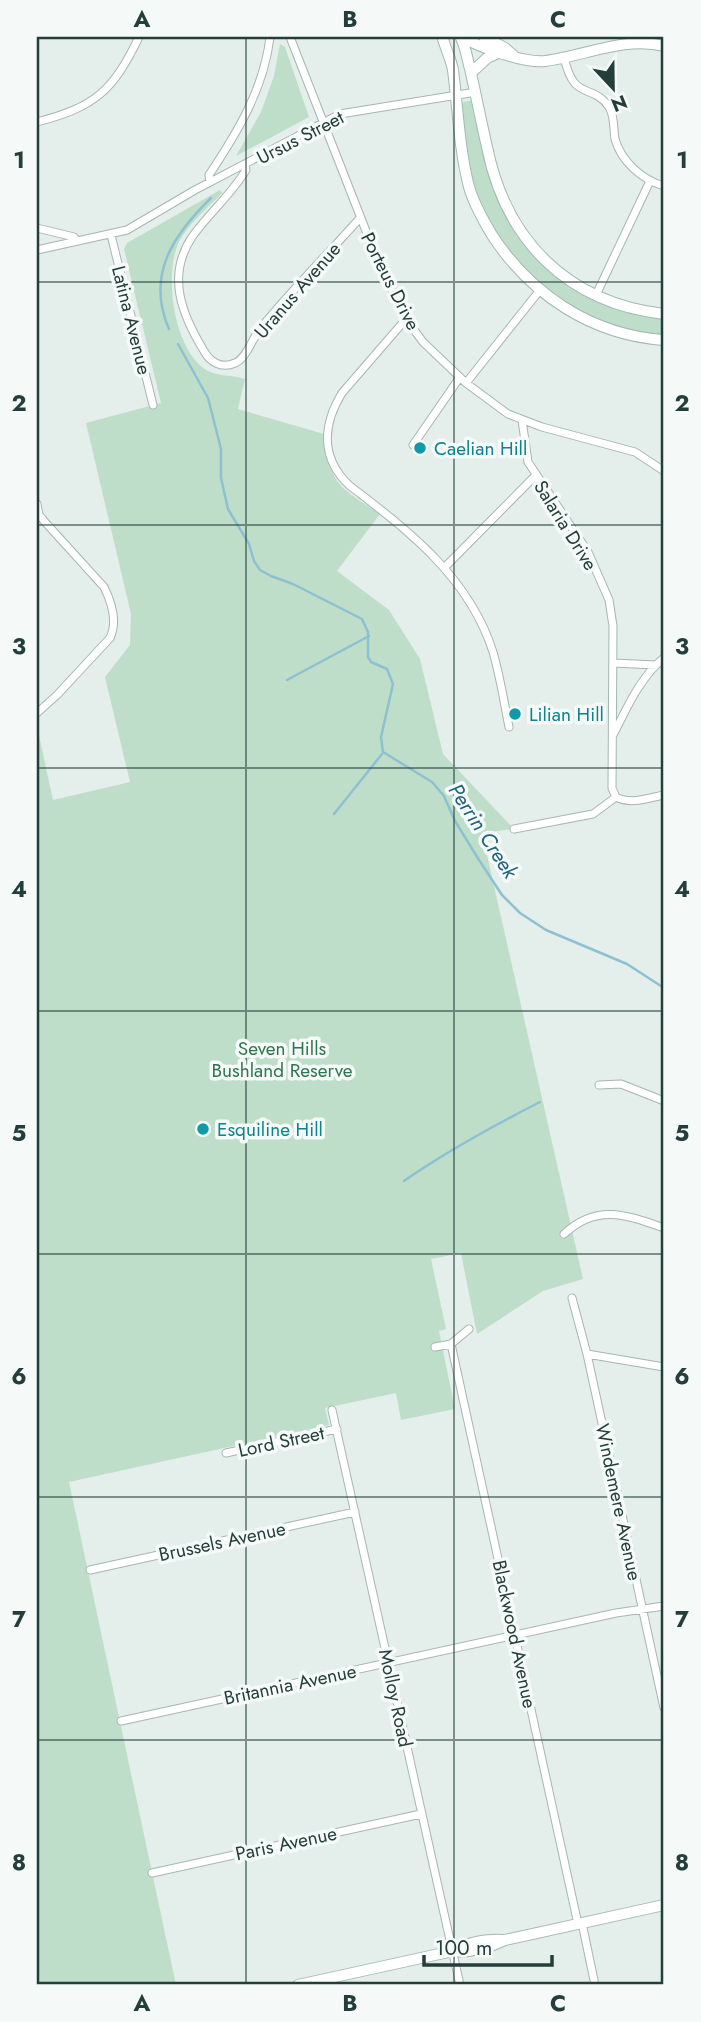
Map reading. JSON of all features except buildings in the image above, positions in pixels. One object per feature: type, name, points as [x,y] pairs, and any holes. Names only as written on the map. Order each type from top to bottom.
[{"type":"main road","points":[[484,37],[513,55]]},
{"type":"main road","points":[[442,38],[452,42],[462,38],[498,53],[536,61],[636,43],[664,46]]},
{"type":"main road","points":[[442,38],[451,62],[467,177],[476,206],[504,252],[540,289],[573,313],[598,325],[664,340]]},
{"type":"main road","points":[[462,38],[492,170],[515,223],[526,240],[545,261],[575,284],[626,307],[664,314]]},
{"type":"main road","points":[[471,73],[487,58],[498,53]]},
{"type":"main road","points":[[298,1985],[453,1951],[476,1942],[505,1940],[664,1905]]},
{"type":"street","points":[[37,122],[65,115],[103,93],[125,66],[139,37]]},
{"type":"street","points":[[210,182],[209,176],[247,114],[268,55],[270,37]]},
{"type":"street","name":"Porteus Drive","points":[[290,37],[360,218],[406,319],[429,348],[463,380],[508,414],[542,427],[635,452],[664,471]]},
{"type":"street","points":[[564,57],[568,74],[574,84],[608,106],[619,150],[636,170],[650,181],[664,186]]},
{"type":"street","name":"Ursus Street","points":[[37,250],[111,235],[148,220],[210,182],[324,121],[345,113],[476,92]]},
{"type":"street","name":"Uranus Avenue","points":[[245,165],[246,170],[234,189],[193,237],[183,255],[178,280],[180,304],[188,326],[209,360],[216,365],[236,363],[258,331],[360,218]]},
{"type":"street","points":[[596,295],[650,181]]},
{"type":"street","points":[[37,228],[75,237],[77,241]]},
{"type":"street","name":"Latina Avenue","points":[[111,235],[153,405]]},
{"type":"street","points":[[413,445],[463,380],[540,289]]},
{"type":"street","points":[[406,319],[342,393],[330,419],[328,445],[331,462],[339,475],[444,566],[470,603],[489,644],[509,727]]},
{"type":"street","name":"Salaria Drive","points":[[522,419],[528,462],[588,552],[609,600],[613,626],[611,739],[612,788],[615,797]]},
{"type":"street","points":[[444,566],[535,475]]},
{"type":"street","points":[[37,504],[39,514],[45,522],[104,587],[115,618],[114,631],[110,638],[37,713]]},
{"type":"street","points":[[611,739],[641,680],[664,658]]},
{"type":"street","points":[[614,663],[656,665]]},
{"type":"street","points":[[514,829],[593,814],[615,797],[634,801],[664,795]]},
{"type":"street","points":[[599,1085],[621,1084],[664,1101]]},
{"type":"street","points":[[564,1234],[573,1226],[603,1213],[628,1216],[664,1228]]},
{"type":"street","name":"Windemere Avenue","points":[[572,1298],[587,1354],[664,1708]]},
{"type":"street","points":[[435,1347],[451,1344],[469,1329]]},
{"type":"street","name":"Blackwood Avenue","points":[[451,1344],[595,1985]]},
{"type":"street","points":[[587,1354],[664,1367]]},
{"type":"street","name":"Molloy Road","points":[[332,1410],[460,1985]]},
{"type":"street","name":"Lord Street","points":[[226,1453],[337,1429]]},
{"type":"street","name":"Brussels Avenue","points":[[90,1570],[355,1512]]},
{"type":"street","name":"Britannia Avenue","points":[[121,1721],[515,1635],[664,1606]]},
{"type":"street","name":"Paris Avenue","points":[[152,1873],[421,1814]]},
{"type":"green space","points":[[280,44],[285,47],[309,117],[236,156],[261,112],[274,76]]},
{"type":"green space","points":[[473,100],[492,184],[520,238],[562,279],[664,316],[664,338],[589,318],[536,282],[500,241],[472,186],[459,103]]},
{"type":"green space","name":"Seven Hills Bushland Reserve","points":[[220,190],[222,193],[183,235],[174,256],[172,292],[180,331],[196,362],[208,371],[245,379],[238,409],[324,434],[330,465],[339,483],[354,497],[380,514],[337,571],[389,610],[420,659],[443,754],[514,829],[482,833],[583,1279],[543,1291],[477,1334],[461,1253],[431,1259],[446,1329],[439,1331],[455,1409],[401,1420],[396,1393],[325,1408],[329,1425],[69,1482],[176,1985],[37,1985],[37,726],[53,800],[130,782],[105,677],[130,645],[131,614],[86,423],[161,403],[124,249],[127,243]]},
{"type":"waterway","points":[[169,329],[160,292],[167,258],[185,227],[211,198]]},
{"type":"waterway","name":"Perrin Creek","points":[[178,344],[208,398],[221,449],[221,478],[228,509],[249,544],[260,570],[362,619],[368,632],[368,657],[371,662],[387,669],[393,684],[381,737],[383,752],[432,782],[444,796],[455,821],[479,860],[502,895],[520,913],[546,930],[627,964],[664,988]]},
{"type":"waterway","points":[[287,680],[369,636]]},
{"type":"waterway","points":[[334,814],[382,754]]},
{"type":"waterway","points":[[404,1181],[470,1139],[540,1102]]},
{"type":"place","name":"Caelian Hill","points":[[420,448]]},
{"type":"place","name":"Lilian Hill","points":[[515,714]]},
{"type":"place","name":"Esquiline Hill","points":[[203,1129]]}]
